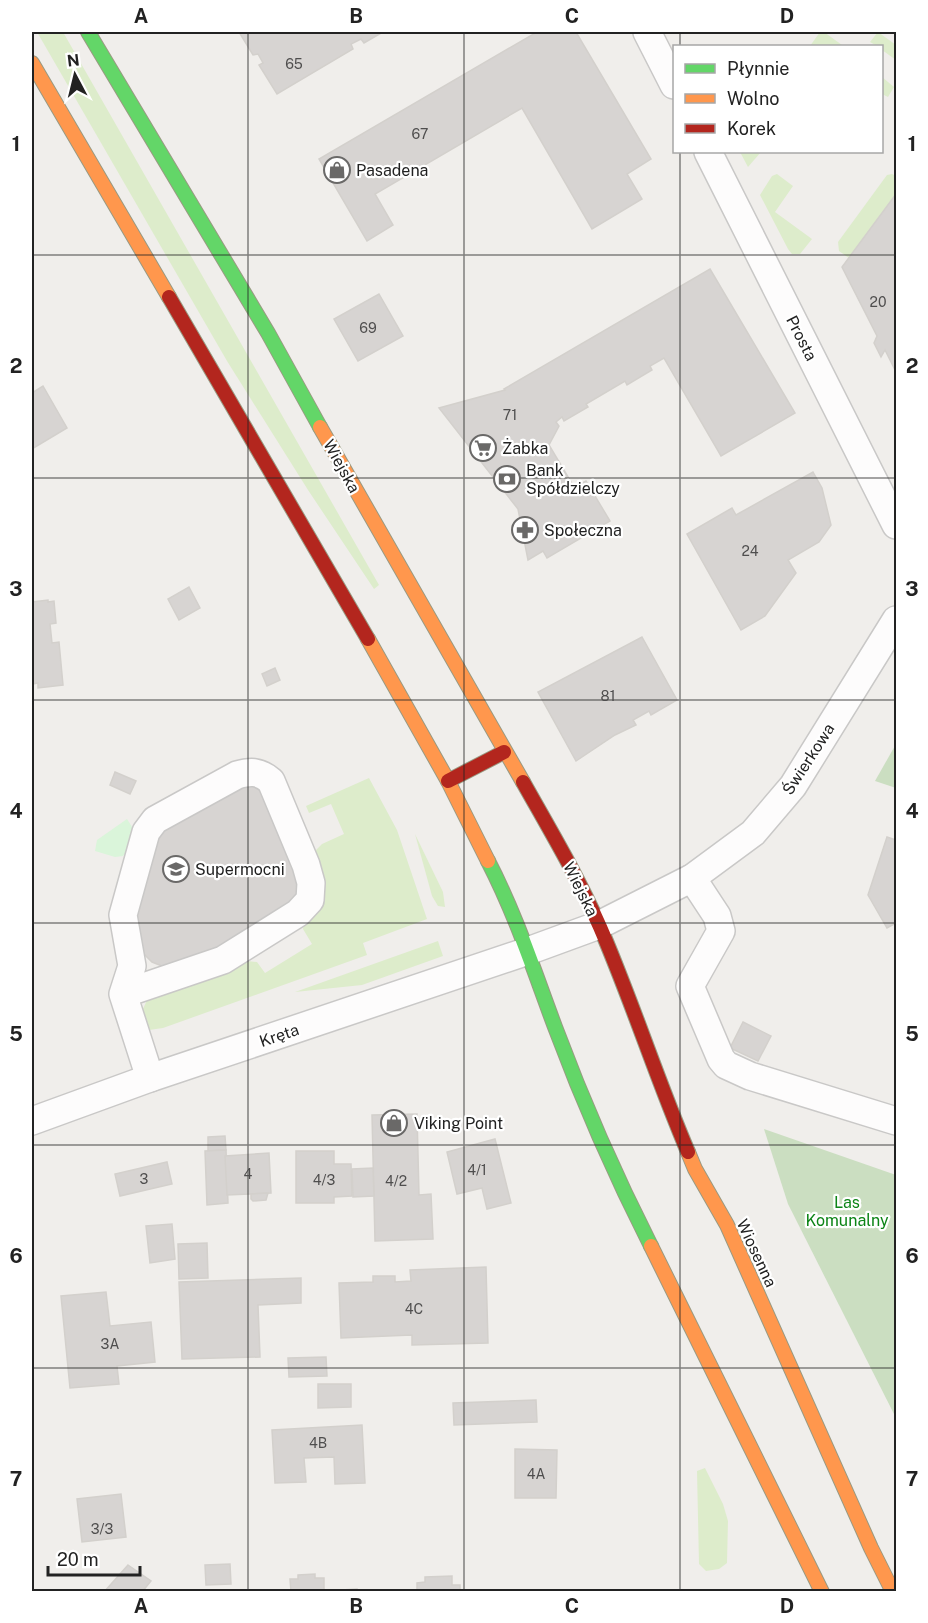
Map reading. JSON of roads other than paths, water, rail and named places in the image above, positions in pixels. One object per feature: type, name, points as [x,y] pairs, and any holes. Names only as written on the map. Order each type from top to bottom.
[{"type":"main road","name":"Wiejska","points":[[88,32],[268,333],[563,853],[599,925]]},
{"type":"main road","points":[[32,63],[365,634],[448,781],[500,884],[528,951],[555,1028],[623,1191],[699,1338],[822,1592]]},
{"type":"main road","points":[[448,781],[504,752]]},
{"type":"main road","name":"Wiosenna","points":[[599,925],[629,999],[660,1087],[695,1169],[732,1235],[871,1548],[893,1592]]},
{"type":"street","points":[[647,32],[673,81]]},
{"type":"street","name":"Prosta","points":[[709,153],[897,525]]},
{"type":"street","name":"Świerkowa","points":[[599,925],[692,878],[753,833],[793,786],[897,620]]},
{"type":"street","points":[[123,994],[223,960],[298,913],[310,900],[311,883],[306,865],[271,781],[261,773],[250,771],[237,775],[155,820],[146,832],[123,915],[132,966],[123,994],[150,1078]]},
{"type":"street","points":[[692,878],[717,916],[721,931],[690,986],[721,1059],[726,1065],[750,1076],[897,1121]]},
{"type":"street","name":"Wiejska","points":[[528,951],[599,925]]},
{"type":"street","name":"Kręta","points":[[32,1121],[150,1078],[528,951]]},
{"type":"place","name":"Pasadena","points":[[337,170]]},
{"type":"place","name":"Żabka","points":[[483,448]]},
{"type":"place","name":"Bank Spółdzielczy","points":[[507,479]]},
{"type":"place","name":"Społeczna","points":[[525,530]]},
{"type":"place","name":"Supermocni","points":[[176,869]]},
{"type":"place","name":"Viking Point","points":[[394,1123]]},
{"type":"park label","name":"Las Komunalny","points":[[847,1211]]}]
